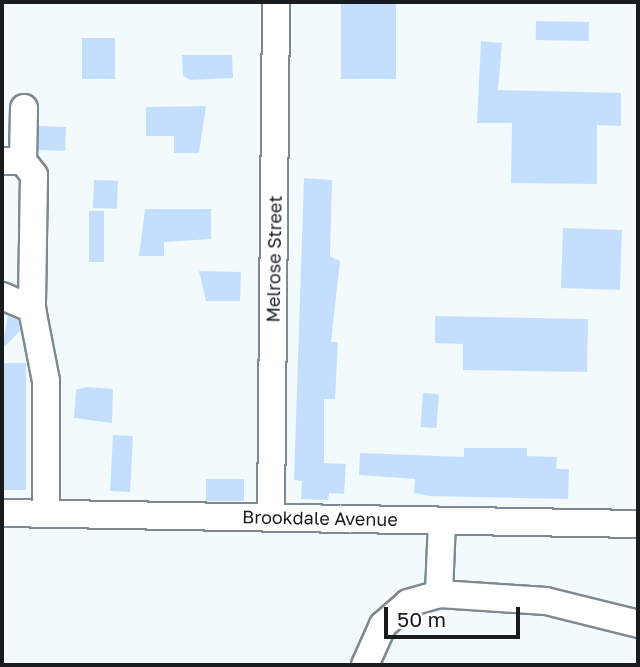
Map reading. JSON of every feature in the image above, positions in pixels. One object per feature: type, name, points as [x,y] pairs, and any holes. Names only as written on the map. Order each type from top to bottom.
[{"type":"street","name":"Melrose Street","points":[[271,517],[276,2]]},
{"type":"street","points":[[23,108],[12,161],[34,175],[32,309],[46,381],[46,514]]},
{"type":"street","points":[[2,296],[32,309]]},
{"type":"street","name":"Brookdale Avenue","points":[[2,513],[638,524]]},
{"type":"street","points":[[439,594],[442,521]]},
{"type":"street","points":[[365,665],[383,625],[408,603],[439,594],[546,601],[638,624]]},
{"type":"building","points":[[341,2],[396,2],[396,79],[341,79]]},
{"type":"building","points":[[536,21],[589,22],[589,41],[536,40]]},
{"type":"building","points":[[82,38],[115,38],[115,79],[82,79]]},
{"type":"building","points":[[481,41],[502,43],[498,90],[621,93],[621,126],[597,125],[597,184],[511,183],[512,123],[477,123]]},
{"type":"building","points":[[182,55],[232,55],[233,78],[190,80],[183,76]]},
{"type":"building","points":[[206,106],[199,153],[174,153],[174,136],[146,136],[146,107]]},
{"type":"building","points":[[39,126],[66,127],[65,151],[38,150]]},
{"type":"building","points":[[304,178],[332,180],[330,256],[340,261],[331,342],[338,342],[335,399],[324,399],[324,463],[346,464],[344,494],[329,493],[328,500],[301,499],[302,481],[294,480]]},
{"type":"building","points":[[94,180],[118,181],[117,209],[93,208]]},
{"type":"building","points":[[145,209],[211,209],[211,239],[164,242],[164,256],[139,256]]},
{"type":"building","points":[[89,211],[104,211],[104,262],[89,262]]},
{"type":"building","points":[[563,228],[622,230],[620,290],[561,288]]},
{"type":"building","points":[[199,271],[241,272],[240,301],[206,301]]},
{"type":"building","points":[[8,316],[18,320],[20,331],[2,349]]},
{"type":"building","points":[[435,316],[588,319],[587,372],[463,370],[463,344],[435,343]]},
{"type":"building","points":[[2,363],[26,363],[26,490],[2,490]]},
{"type":"building","points":[[87,387],[113,389],[112,423],[74,418],[76,390]]},
{"type":"building","points":[[423,393],[439,394],[437,428],[421,427]]},
{"type":"building","points":[[113,435],[133,436],[130,492],[110,491]]},
{"type":"building","points":[[464,448],[527,448],[527,456],[557,457],[556,469],[569,469],[568,499],[429,496],[414,493],[415,479],[359,475],[360,453],[464,457]]},
{"type":"building","points":[[206,479],[244,479],[244,501],[206,501]]}]
